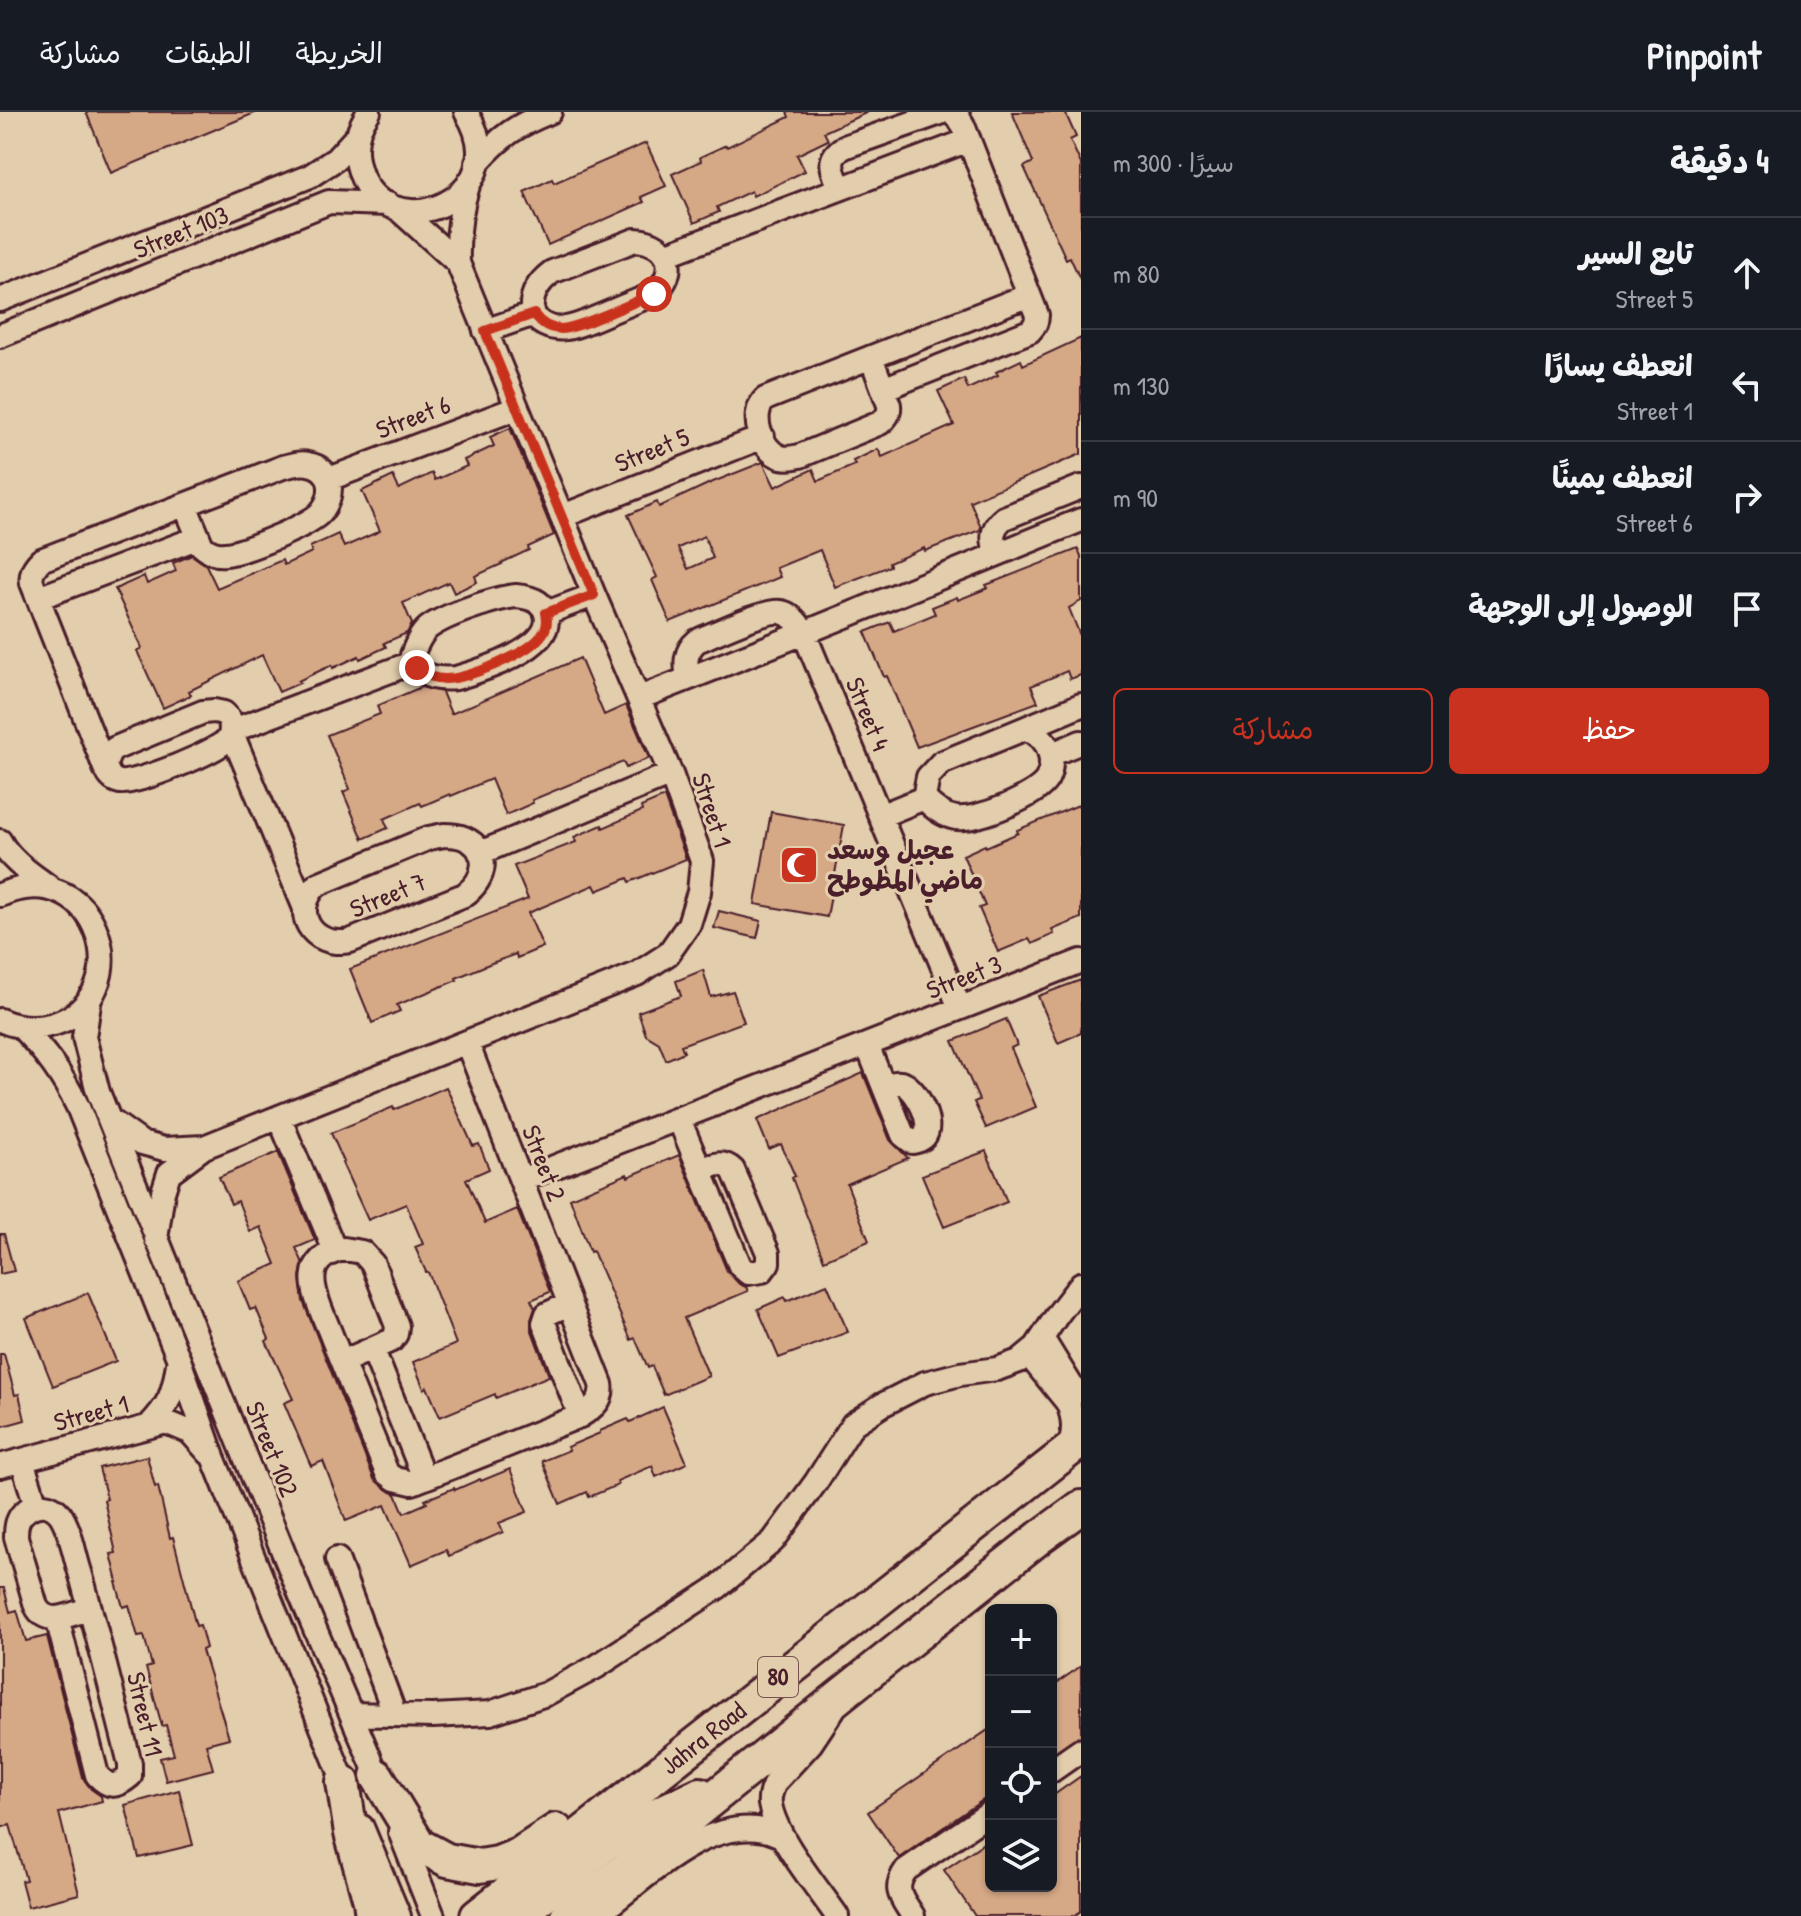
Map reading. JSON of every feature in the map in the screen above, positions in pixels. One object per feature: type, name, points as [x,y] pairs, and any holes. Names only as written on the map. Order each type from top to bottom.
[{"type":"highway","name":"Jahra Road","points":[[477,1916],[1074,1446]]},
{"type":"highway","name":"Jahra Road","points":[[567,1916],[1081,1507]]},
{"type":"highway","points":[[377,1776],[419,1845],[447,1860],[480,1866],[498,1863],[518,1855],[757,1694]]},
{"type":"highway","points":[[518,1916],[607,1843],[642,1821],[745,1773]]},
{"type":"highway","points":[[343,1782],[351,1833],[372,1916]]},
{"type":"street","points":[[466,112],[476,131],[479,152],[473,172]]},
{"type":"street","points":[[473,172],[497,140],[550,112]]},
{"type":"street","points":[[840,188],[832,169],[838,151],[943,112]]},
{"type":"street","points":[[883,389],[1030,331],[1035,326],[1037,315],[969,140],[958,117],[951,112]]},
{"type":"street","name":"Street 103","points":[[0,300],[310,176],[336,159],[365,118]]},
{"type":"street","name":"Street 1","points":[[365,118],[356,155],[361,175],[372,191],[458,263]]},
{"type":"street","points":[[665,255],[969,140]]},
{"type":"street","name":"Street 103","points":[[0,336],[329,202],[424,211],[442,206],[457,196],[473,172]]},
{"type":"street","name":"Street 1","points":[[156,1239],[169,1173],[204,1147],[637,974],[668,954],[689,924],[699,892],[702,861],[671,774],[458,263],[459,219],[473,172]]},
{"type":"street","points":[[635,240],[654,243],[665,255],[669,271],[654,294],[565,329],[547,326],[534,314],[532,306],[536,288],[552,272],[635,240]]},
{"type":"street","points":[[871,357],[890,411],[886,418],[800,456],[779,457],[768,449],[756,419],[758,408],[765,399],[871,357],[1029,295]]},
{"type":"street","points":[[485,331],[534,314]]},
{"type":"street","name":"Street 6","points":[[329,479],[517,408]]},
{"type":"street","name":"Street 5","points":[[563,516],[763,437]]},
{"type":"street","points":[[105,768],[107,757],[116,748],[203,712],[224,713],[230,720],[229,739],[218,748],[136,781],[117,781],[109,775],[105,768],[38,598],[31,577],[36,565],[41,560],[283,467],[313,465],[325,472],[331,489],[321,512],[310,522],[238,552],[224,554],[207,551],[197,538],[185,505]]},
{"type":"street","points":[[997,554],[992,537],[998,523],[1004,518],[1081,487]]},
{"type":"street","points":[[639,698],[1081,520]]},
{"type":"street","points":[[38,598],[197,538]]},
{"type":"street","points":[[546,613],[594,595]]},
{"type":"street","points":[[502,597],[532,599],[546,613],[543,635],[527,648],[468,674],[446,679],[430,676],[414,662],[412,655],[415,646],[428,629],[442,620],[502,597]]},
{"type":"street","points":[[688,678],[686,659],[693,644],[770,612],[781,612],[792,617],[804,633]]},
{"type":"street","name":"Street 4","points":[[804,633],[960,1008]]},
{"type":"street","points":[[231,731],[414,662]]},
{"type":"street","points":[[924,798],[928,777],[941,763],[1081,705]]},
{"type":"street","points":[[924,798],[932,806],[956,818],[982,815],[1030,795],[1041,787],[1051,769],[1050,755],[1043,739],[1037,732],[1026,728]]},
{"type":"street","name":"Street 7","points":[[231,731],[304,906],[307,923],[319,936],[329,941],[350,941],[464,895],[472,890],[482,873],[480,853],[475,845],[459,836],[429,838],[318,884],[309,891],[304,906]]},
{"type":"street","points":[[1050,755],[1081,742]]},
{"type":"street","points":[[480,853],[671,774]]},
{"type":"street","points":[[880,816],[924,798]]},
{"type":"street","points":[[0,841],[19,864],[54,891]]},
{"type":"street","points":[[0,895],[14,889],[34,887],[54,891]]},
{"type":"street","name":"Street 102","points":[[54,891],[70,898],[83,909],[100,938],[103,956],[99,977],[90,997],[84,1037],[98,1092],[433,1916]]},
{"type":"street","name":"Street 3","points":[[521,1180],[1081,961]]},
{"type":"street","points":[[10,1024],[41,1028],[60,1022],[77,1012],[90,997]]},
{"type":"street","points":[[10,1024],[43,1050],[64,1079],[78,1107],[179,1360],[213,1457],[399,1916]]},
{"type":"street","name":"Street 2","points":[[467,1043],[601,1384],[602,1392],[595,1405],[580,1416]]},
{"type":"street","points":[[867,1045],[884,1087]]},
{"type":"street","points":[[279,1117],[335,1251]]},
{"type":"street","name":"Street 1","points":[[109,1119],[142,1143],[164,1149],[204,1147]]},
{"type":"street","points":[[679,1119],[700,1170]]},
{"type":"street","points":[[342,1362],[392,1340],[397,1326],[373,1264],[362,1252],[344,1249],[322,1258],[316,1265],[312,1281],[315,1297],[387,1473],[403,1482],[412,1483],[580,1416],[544,1323],[547,1314],[569,1304]]},
{"type":"street","points":[[351,1714],[433,1716],[490,1713],[546,1694],[596,1667],[718,1587],[773,1541],[853,1424],[925,1383],[1008,1366],[1035,1346],[1081,1284]]},
{"type":"street","points":[[1035,1346],[1081,1397]]},
{"type":"street","points":[[1035,1346],[1071,1410],[1074,1446]]},
{"type":"street","points":[[373,1350],[424,1478]]},
{"type":"street","name":"Street 1","points":[[149,1426],[165,1409],[173,1392],[179,1360]]},
{"type":"street","name":"Street 1","points":[[0,1466],[166,1422],[190,1432],[213,1457]]},
{"type":"street","points":[[22,1461],[36,1505],[20,1516],[16,1537],[39,1614],[45,1618],[57,1618],[90,1608]]},
{"type":"street","name":"Street 11","points":[[36,1505],[55,1509],[66,1524],[90,1608],[130,1764],[130,1776],[114,1786],[105,1784],[97,1775],[57,1618]]},
{"type":"street","points":[[337,1559],[395,1715]]},
{"type":"street","points":[[300,1673],[316,1670],[329,1662]]},
{"type":"street","points":[[837,1916],[782,1836],[770,1804],[776,1781],[820,1731],[841,1695]]},
{"type":"street","points":[[1057,1767],[1081,1750]]},
{"type":"street","points":[[913,1916],[898,1891],[898,1883],[906,1870],[985,1816]]},
{"type":"street","points":[[595,1916],[667,1861],[700,1841],[745,1829],[782,1836]]},
{"type":"building","points":[[86,112],[257,112],[111,173]]},
{"type":"building","points":[[787,112],[868,112],[824,132],[828,140],[797,155],[805,171],[753,196],[751,191],[717,207],[719,212],[694,223],[672,174],[701,161],[700,157],[789,117]]},
{"type":"building","points":[[1012,112],[1065,112],[1076,137],[1070,140],[1081,164],[1081,281],[1070,257],[1066,259],[1024,167],[1033,162]]},
{"type":"building","points":[[646,143],[666,186],[641,197],[644,202],[548,245],[524,192],[552,179],[554,183]]},
{"type":"building","points":[[1081,338],[1081,454],[970,501],[980,530],[925,551],[924,548],[889,563],[890,566],[835,587],[820,550],[776,568],[780,577],[670,622],[652,580],[657,577],[628,515],[657,502],[659,507],[763,462],[775,487],[813,469],[818,481],[855,465],[853,461],[878,449],[882,457],[954,425],[938,391],[964,379],[968,389],[1021,360],[1023,365]],"holes":[[[704,536],[713,558],[688,569],[678,548]]]},
{"type":"building","points":[[510,428],[554,535],[475,576],[477,582],[454,593],[449,582],[403,603],[412,624],[407,633],[360,659],[359,656],[333,668],[332,665],[279,692],[262,655],[189,691],[191,695],[163,708],[137,651],[142,648],[115,589],[144,576],[147,584],[176,571],[173,563],[192,555],[206,565],[217,588],[282,560],[284,565],[312,552],[310,547],[338,534],[344,547],[380,531],[362,491],[393,476],[399,489],[432,473],[435,480],[467,466],[464,460],[494,446],[490,437]]},
{"type":"building","points":[[1078,549],[1081,556],[1081,601],[1069,608],[1081,638],[1081,675],[1070,679],[1067,671],[1031,686],[1038,702],[917,747],[865,632],[890,622],[894,631],[935,614],[932,607],[957,597],[958,600],[988,588],[986,585]]},
{"type":"building","points":[[580,658],[604,715],[626,705],[649,758],[626,768],[623,762],[532,800],[533,803],[506,815],[491,779],[384,819],[388,828],[363,839],[343,792],[350,789],[327,735],[380,714],[377,706],[421,687],[442,692],[451,714]]},
{"type":"building","points":[[664,797],[686,859],[630,882],[628,878],[597,891],[594,885],[528,913],[543,947],[517,958],[516,954],[456,978],[397,1005],[400,1011],[372,1023],[350,969],[528,899],[514,866],[576,842],[574,837],[642,811],[641,807]]},
{"type":"building","points":[[1081,804],[1081,918],[1052,930],[1054,934],[1032,944],[1029,939],[998,952],[979,908],[985,906],[963,855]]},
{"type":"building","name":"عجيل وسعد ماضي المطوطح","points":[[771,812],[844,825],[827,917],[755,904]]},
{"type":"building","points":[[719,911],[761,921],[757,938],[714,928]]},
{"type":"building","points":[[703,970],[711,997],[733,991],[744,1022],[681,1045],[684,1052],[666,1060],[659,1043],[646,1035],[638,1012],[681,996],[676,981]]},
{"type":"building","points":[[1081,980],[1081,1033],[1058,1043],[1038,996]]},
{"type":"building","points":[[1006,1019],[1017,1045],[1011,1048],[1036,1107],[986,1128],[974,1102],[979,1100],[953,1041]]},
{"type":"building","points":[[863,1073],[890,1140],[908,1158],[847,1184],[869,1241],[824,1260],[781,1144],[769,1149],[757,1120]]},
{"type":"building","points":[[446,1087],[473,1146],[479,1144],[489,1169],[466,1179],[485,1223],[517,1209],[550,1292],[531,1300],[535,1308],[531,1328],[549,1376],[440,1417],[413,1362],[456,1344],[415,1247],[423,1244],[406,1204],[368,1220],[331,1133]]},
{"type":"building","points":[[986,1151],[1007,1202],[944,1227],[922,1175]]},
{"type":"building","points":[[278,1152],[315,1240],[296,1248],[303,1263],[300,1277],[303,1301],[374,1479],[396,1494],[404,1513],[427,1503],[425,1500],[510,1469],[527,1512],[499,1523],[503,1532],[449,1556],[446,1550],[411,1565],[385,1505],[346,1521],[323,1461],[311,1466],[284,1403],[293,1399],[266,1341],[269,1339],[256,1308],[250,1310],[238,1281],[276,1264],[261,1227],[250,1232],[238,1201],[231,1204],[219,1177]]},
{"type":"building","points":[[679,1155],[727,1271],[748,1291],[684,1318],[709,1376],[664,1395],[652,1366],[648,1368],[635,1338],[631,1340],[593,1251],[590,1252],[570,1198]]},
{"type":"building","points":[[0,1234],[4,1234],[14,1271],[0,1274]]},
{"type":"building","points":[[827,1284],[848,1332],[779,1358],[758,1309]]},
{"type":"building","points":[[88,1293],[116,1361],[53,1386],[26,1318]]},
{"type":"building","points":[[0,1354],[4,1354],[25,1420],[0,1427]]},
{"type":"building","points":[[663,1407],[687,1463],[656,1477],[652,1466],[589,1497],[587,1492],[560,1504],[542,1461],[569,1450],[567,1447],[600,1431]]},
{"type":"building","points":[[147,1456],[155,1487],[158,1486],[170,1538],[173,1537],[196,1626],[200,1625],[206,1648],[202,1650],[229,1738],[206,1744],[213,1769],[166,1781],[160,1758],[174,1755],[166,1725],[162,1726],[146,1668],[152,1666],[144,1636],[138,1637],[129,1605],[123,1607],[116,1582],[111,1554],[116,1553],[99,1468]]},
{"type":"building","points":[[0,1588],[4,1588],[10,1612],[17,1610],[26,1641],[47,1636],[83,1778],[101,1796],[102,1801],[59,1813],[79,1894],[28,1907],[21,1881],[26,1880],[10,1825],[0,1828]]},
{"type":"building","points":[[1081,1666],[1081,1736],[1057,1750],[1057,1748],[1057,1683]]},
{"type":"building","points":[[985,1732],[985,1800],[899,1858],[868,1812]]},
{"type":"building","points":[[1081,1776],[1081,1911],[1074,1916],[975,1916],[944,1870],[985,1842],[985,1892],[1057,1892],[1057,1793]]},
{"type":"building","points":[[179,1790],[193,1845],[139,1858],[125,1805]]},
{"type":"place","name":"عجيل وسعد ماضي المطوطح","points":[[799,865]]},
{"type":"route","points":[[417,668],[430,676],[456,678],[513,656],[543,635],[546,613],[594,595],[485,331],[534,314],[547,326],[565,329],[654,294]]}]
